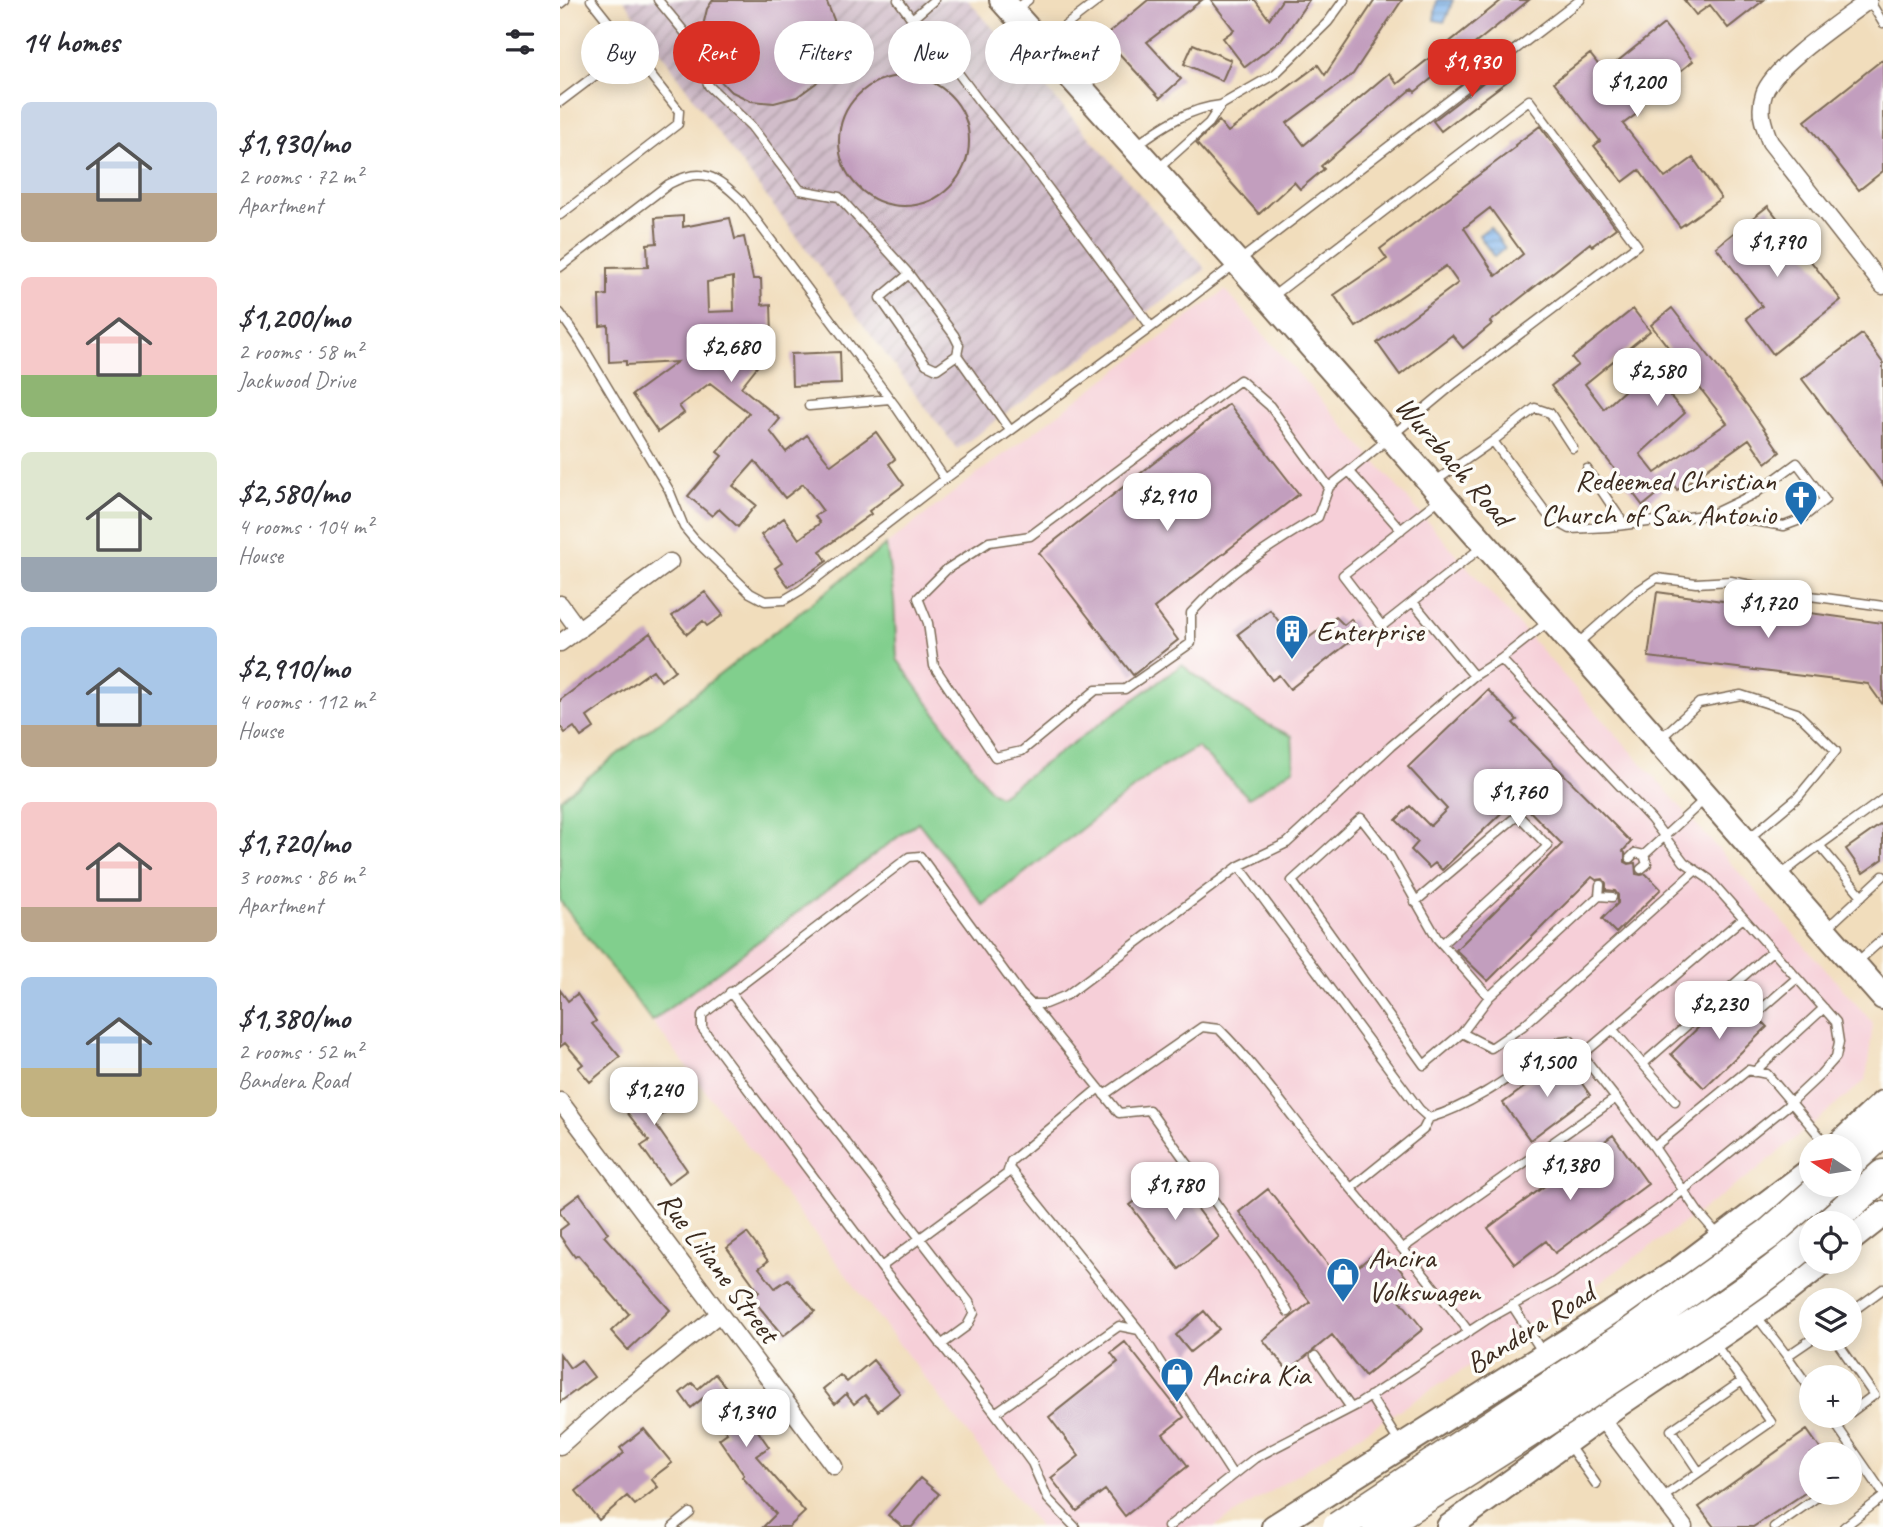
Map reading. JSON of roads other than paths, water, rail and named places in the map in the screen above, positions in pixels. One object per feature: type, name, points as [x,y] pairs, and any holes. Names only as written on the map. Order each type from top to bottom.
[{"type":"highway","points":[[1862,1151],[1883,1132]]},
{"type":"highway","points":[[1842,1211],[1883,1175]]},
{"type":"highway","points":[[1338,1527],[1632,1332],[1770,1233],[1810,1197]]},
{"type":"highway","points":[[1378,1527],[1501,1451],[1698,1322],[1776,1270],[1799,1250]]},
{"type":"main road","name":"Wurzbach Road","points":[[1014,4],[1025,21]]},
{"type":"main road","name":"Wurzbach Road","points":[[1077,84],[1236,261],[1883,997]]},
{"type":"main road","points":[[1850,1134],[1883,1103]]},
{"type":"main road","name":"Bandera Road","points":[[1274,1527],[1676,1272],[1799,1179]]},
{"type":"main road","points":[[1862,1231],[1883,1214]]},
{"type":"main road","points":[[1449,1527],[1807,1274]]},
{"type":"main road","points":[[1520,1371],[1445,1430],[1436,1442],[1434,1452],[1447,1478],[1461,1491],[1474,1495],[1496,1490],[1531,1469]]},
{"type":"main road","points":[[1280,1527],[1341,1498],[1351,1497],[1362,1501],[1378,1527]]},
{"type":"street","points":[[1869,0],[1791,61],[1771,82],[1764,93],[1761,116],[1770,142],[1883,286]]},
{"type":"street","points":[[560,643],[670,562]]},
{"type":"street","points":[[560,604],[579,630]]},
{"type":"street","name":"Rue Liliane Street","points":[[560,1101],[834,1466]]},
{"type":"street","points":[[560,1446],[607,1404],[719,1314]]},
{"type":"street","points":[[1601,1418],[1684,1527]]},
{"type":"lane","points":[[560,4],[565,0]]},
{"type":"lane","points":[[591,0],[608,21]]},
{"type":"lane","points":[[658,0],[687,36],[709,86],[751,126],[800,190],[839,197],[909,274],[959,345],[957,355],[937,369],[926,364],[880,298],[909,274]]},
{"type":"lane","points":[[898,0],[1028,161],[1150,327]]},
{"type":"lane","points":[[912,19],[934,0]]},
{"type":"lane","points":[[1071,21],[1099,0]]},
{"type":"lane","points":[[1134,148],[1156,131],[1201,107],[1221,105],[1275,74],[1328,22],[1344,0]]},
{"type":"lane","points":[[560,313],[581,343],[669,490],[684,527],[750,593],[765,601],[784,600],[802,590],[1580,0]]},
{"type":"lane","points":[[1869,0],[1883,23]]},
{"type":"lane","points":[[560,102],[584,84]]},
{"type":"lane","points":[[560,215],[678,124],[678,111],[657,84]]},
{"type":"lane","points":[[1269,299],[1529,100],[1637,245],[1390,436],[1329,487],[1318,517],[1215,586],[1191,613],[1191,643],[1125,689],[1096,690],[1022,751],[995,757],[934,666],[928,623],[918,598],[947,569],[989,542],[1030,536],[1240,380],[1270,406],[1329,487]]},
{"type":"lane","points":[[1155,172],[1209,122],[1221,105]]},
{"type":"lane","points":[[560,267],[669,184],[685,175],[703,174],[723,183],[741,201],[890,399],[945,479]]},
{"type":"lane","points":[[957,355],[1010,430]]},
{"type":"lane","points":[[809,406],[890,399]]},
{"type":"lane","points":[[1485,545],[1382,626],[1343,575],[1401,530],[1437,490],[1535,408],[1550,413],[1573,448]]},
{"type":"lane","points":[[1493,441],[1550,518],[1570,529],[1712,514],[1784,526],[1800,520],[1825,500],[1797,463],[1756,493],[1712,514]]},
{"type":"lane","points":[[1587,469],[1625,524]]},
{"type":"lane","points":[[1349,471],[1401,530]]},
{"type":"lane","points":[[1575,646],[1636,592],[1657,578],[1696,583],[1731,581],[1803,595],[1883,606]]},
{"type":"lane","points":[[1413,602],[1474,676]]},
{"type":"lane","points":[[1031,1003],[1045,1004],[1067,995],[1239,866],[1287,843],[1391,746],[1474,676],[1501,659],[1551,620]]},
{"type":"lane","points":[[1168,1527],[1255,1458],[1351,1408],[1469,1332],[1553,1283],[1665,1205],[1791,1102],[1836,1057],[1839,1042],[1836,1022],[1709,879],[1684,862],[1651,819],[1501,659]]},
{"type":"lane","points":[[1658,740],[1699,703],[1741,695],[1797,713],[1836,751],[1798,797],[1746,841]]},
{"type":"lane","points":[[1644,855],[1707,797]]},
{"type":"lane","points":[[1778,878],[1883,799]]},
{"type":"lane","points":[[1415,902],[1518,814],[1548,846],[1442,944]]},
{"type":"lane","points":[[1489,997],[1442,944],[1389,854],[1361,818],[1292,881],[1424,1065],[1462,1033],[1489,997],[1599,896],[1600,885]]},
{"type":"lane","points":[[1819,845],[1862,896]]},
{"type":"lane","points":[[1630,858],[1635,853],[1644,855]]},
{"type":"lane","points":[[1641,869],[1647,864],[1644,855]]},
{"type":"lane","points":[[1074,1527],[1048,1499],[1032,1463],[995,1413],[881,1267],[702,1028],[702,1015],[909,857],[920,856],[1021,994],[1119,1113],[1149,1110],[1260,1265],[1288,1312]]},
{"type":"lane","points":[[1239,866],[1419,1109],[1429,1118]]},
{"type":"lane","points":[[1462,1033],[1490,1048],[1523,1026],[1696,870]]},
{"type":"lane","points":[[1824,930],[1883,877]]},
{"type":"lane","points":[[1599,896],[1612,897]]},
{"type":"lane","points":[[1582,1055],[1743,918]]},
{"type":"lane","points":[[1854,964],[1882,937]]},
{"type":"lane","points":[[1644,1063],[1772,951]]},
{"type":"lane","points":[[1757,1013],[1797,978]]},
{"type":"lane","points":[[730,992],[969,1302],[974,1313],[967,1326],[941,1345]]},
{"type":"lane","points":[[1754,1072],[1824,1008]]},
{"type":"lane","points":[[881,1267],[1007,1174],[1011,1161],[1102,1092],[1202,1027],[1219,1029],[1243,1053],[1469,1332]]},
{"type":"lane","points":[[1613,1030],[1675,1101]]},
{"type":"lane","points":[[1351,1188],[1423,1130],[1429,1118],[1442,1114],[1496,1085],[1561,1041],[1570,1040],[1721,1238]]},
{"type":"lane","points":[[1654,1147],[1748,1070],[1767,1074],[1818,1134]]},
{"type":"lane","points":[[1403,1248],[1616,1098]]},
{"type":"lane","points":[[1009,1168],[1139,1330],[1233,1475]]},
{"type":"lane","points":[[1862,1304],[1883,1289]]},
{"type":"lane","points":[[1512,1306],[1544,1356]]},
{"type":"lane","points":[[1754,1313],[1799,1373]]},
{"type":"lane","points":[[995,1413],[1119,1326],[1139,1330]]},
{"type":"lane","points":[[1662,1498],[1771,1422],[1713,1340]]},
{"type":"lane","points":[[1787,1356],[1799,1348]]},
{"type":"lane","points":[[1315,1356],[1351,1408]]},
{"type":"lane","points":[[1862,1378],[1874,1395],[1862,1404]]},
{"type":"lane","points":[[1699,1472],[1671,1430],[1742,1381]]},
{"type":"lane","points":[[1370,1396],[1401,1447]]},
{"type":"lane","points":[[1838,1428],[1883,1495],[1844,1527]]},
{"type":"lane","points":[[1567,1443],[1596,1484]]},
{"type":"lane","points":[[1774,1527],[1806,1505]]},
{"type":"lane","points":[[673,1527],[690,1513]]},
{"type":"water","points":[[1437,0],[1453,0],[1444,22],[1434,20]]},
{"type":"water","points":[[1490,227],[1505,248],[1494,257],[1479,235]]},
{"type":"place","name":"Redeemed Christian Church of San Antonio","points":[[1801,527]]},
{"type":"place","name":"Enterprise","points":[[1292,661]]},
{"type":"place","name":"Ancira Volkswagen","points":[[1343,1304]]},
{"type":"place","name":"Ancira Kia","points":[[1177,1404]]}]
